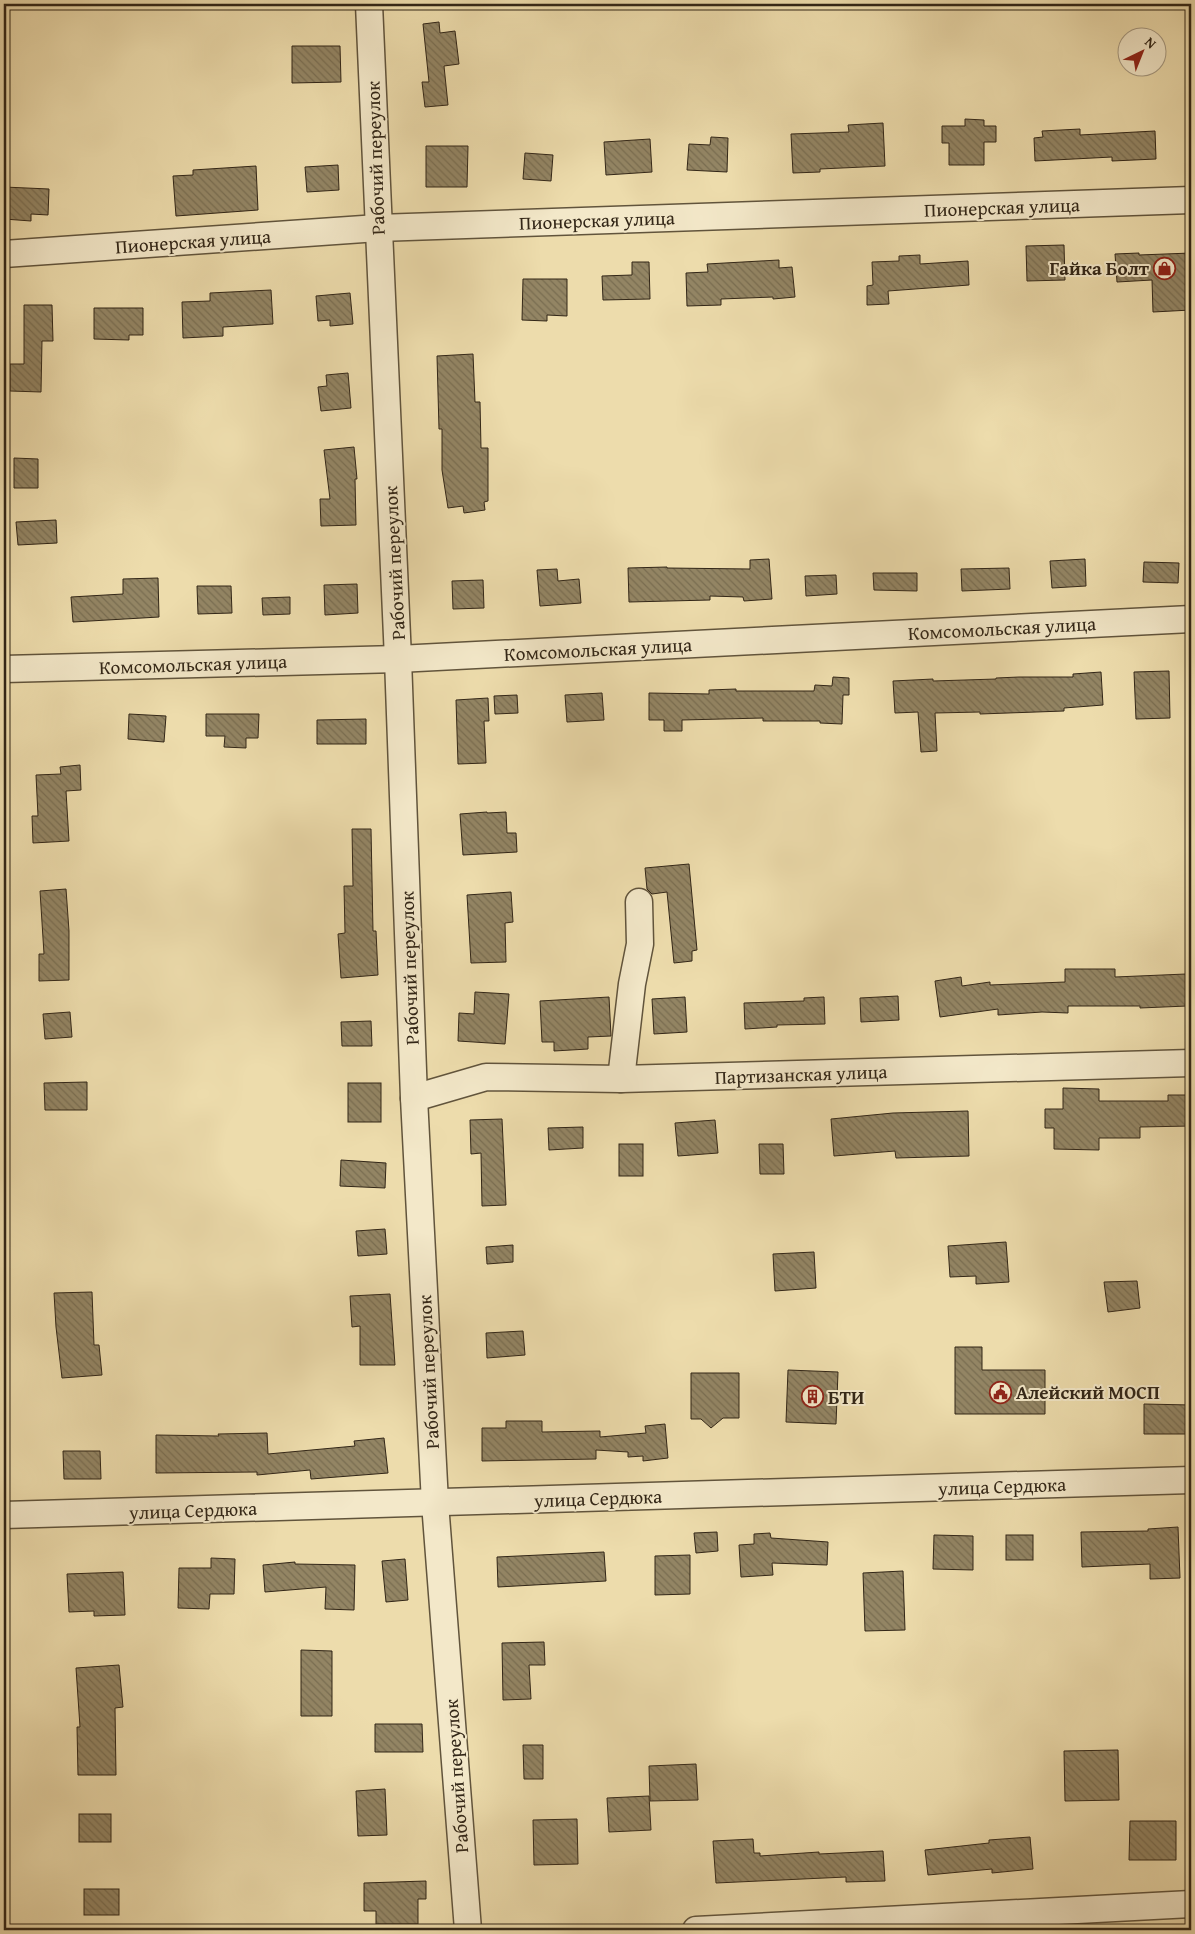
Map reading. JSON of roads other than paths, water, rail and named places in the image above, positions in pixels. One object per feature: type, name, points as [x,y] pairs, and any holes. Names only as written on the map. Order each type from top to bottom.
[{"type":"street","name":"Рабочий переулок","points":[[369,4],[398,659],[414,1098],[435,1503],[468,1930]]},
{"type":"street","name":"Пионерская улица","points":[[4,254],[378,228],[1191,200]]},
{"type":"street","name":"Комсомольская улица","points":[[4,669],[398,659],[1191,619]]},
{"type":"street","points":[[620,1079],[632,984],[640,944],[639,902]]},
{"type":"street","name":"Партизанская улица","points":[[414,1098],[486,1077],[620,1079],[1191,1063]]},
{"type":"street","name":"улица Сердюка","points":[[4,1515],[1191,1480]]},
{"type":"street","points":[[696,1930],[1191,1904]]},
{"type":"place","name":"Гайка Болт","points":[[1165,268]]},
{"type":"place","name":"Алейский МОСП","points":[[1000,1392]]},
{"type":"place","name":"БТИ","points":[[812,1397]]}]
